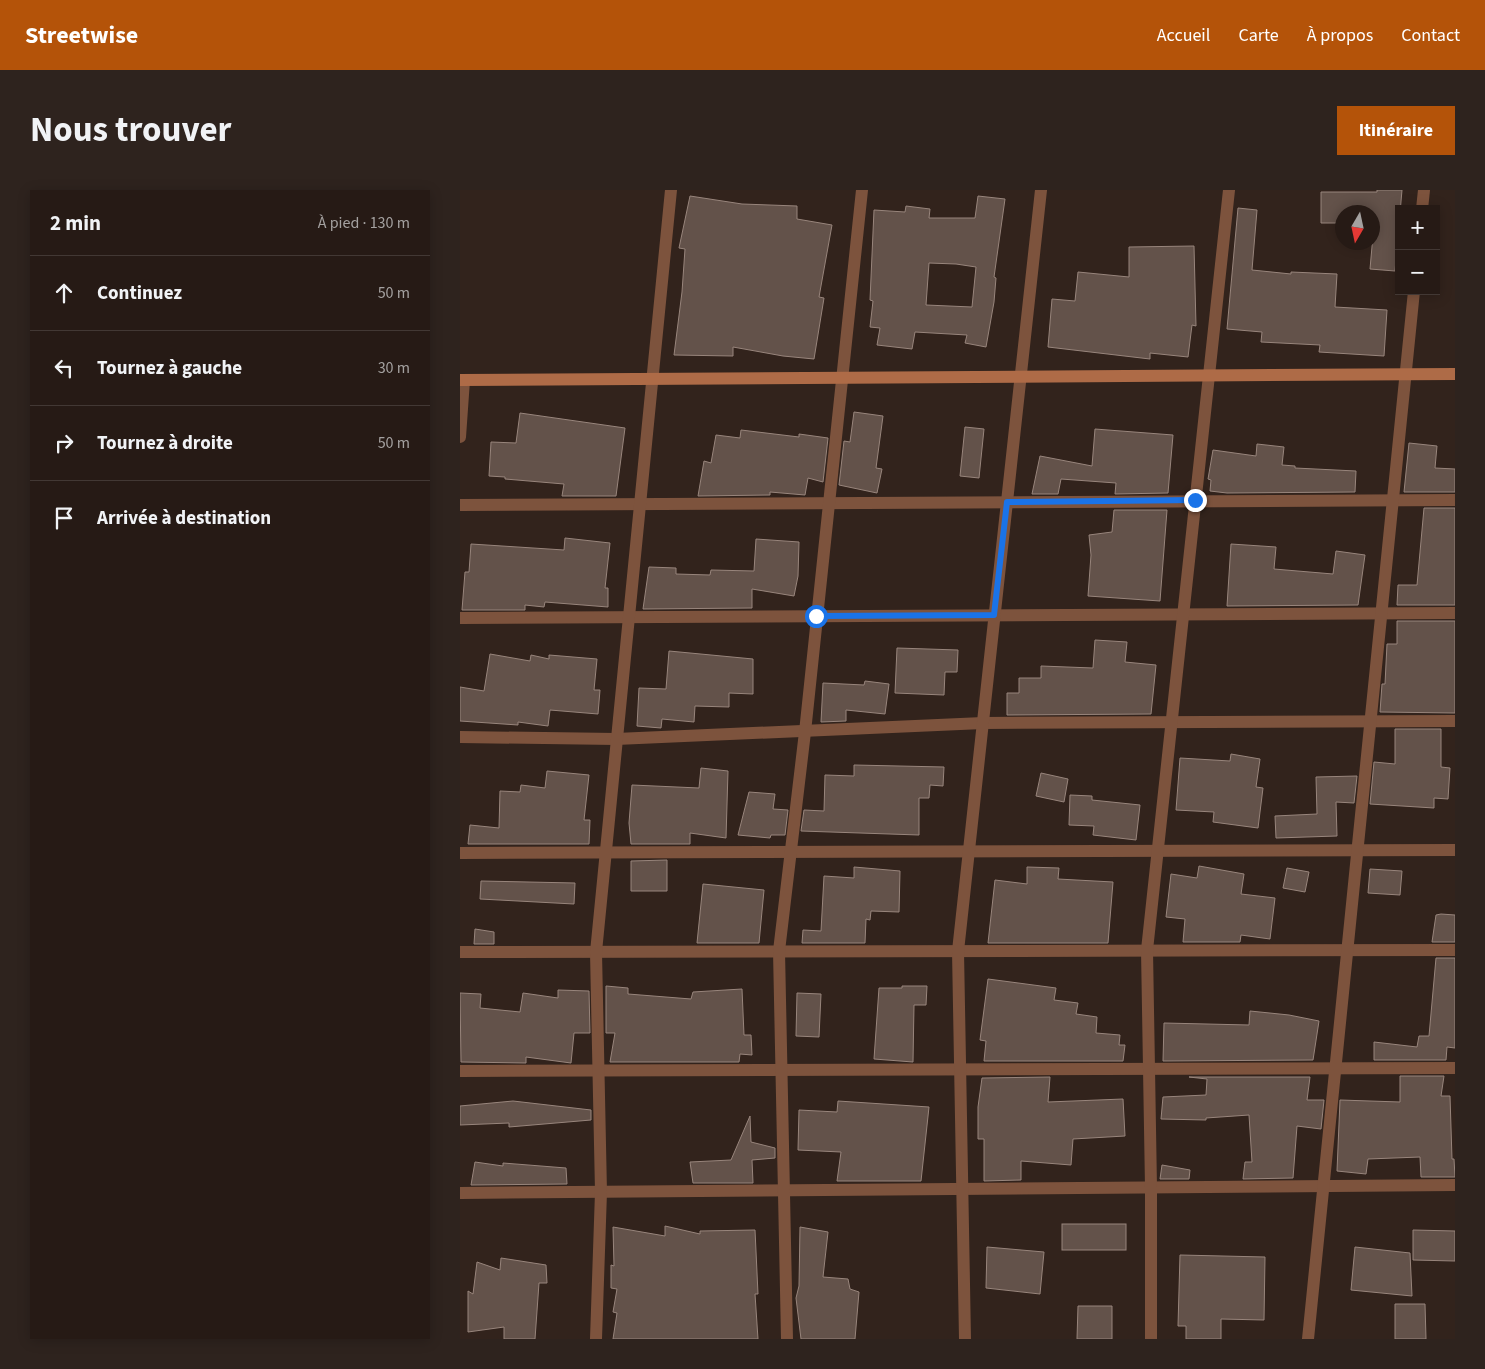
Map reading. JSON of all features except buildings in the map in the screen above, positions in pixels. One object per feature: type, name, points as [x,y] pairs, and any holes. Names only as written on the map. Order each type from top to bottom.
[{"type":"street","points":[[596,1339],[601,1192],[596,952],[671,190]]},
{"type":"street","points":[[787,1339],[779,951],[805,732],[827,502],[843,377],[862,190]]},
{"type":"street","points":[[965,1339],[958,950],[1041,190]]},
{"type":"street","points":[[1151,1339],[1151,1187],[1147,950],[1229,190]]},
{"type":"street","points":[[1422,205],[1424,190]]},
{"type":"street","points":[[1308,1339],[1414,295]]},
{"type":"street","points":[[460,437],[462,380],[1455,374]]},
{"type":"street","points":[[460,504],[1455,500]]},
{"type":"street","points":[[460,618],[1455,612]]},
{"type":"street","points":[[460,737],[616,739],[983,723],[1455,721]]},
{"type":"street","points":[[460,853],[1455,850]]},
{"type":"street","points":[[460,952],[1455,950]]},
{"type":"street","points":[[460,1071],[1455,1068]]},
{"type":"street","points":[[460,1193],[1455,1185]]},
{"type":"route","points":[[816,616],[994,615],[1007,502],[1195,500]]}]
